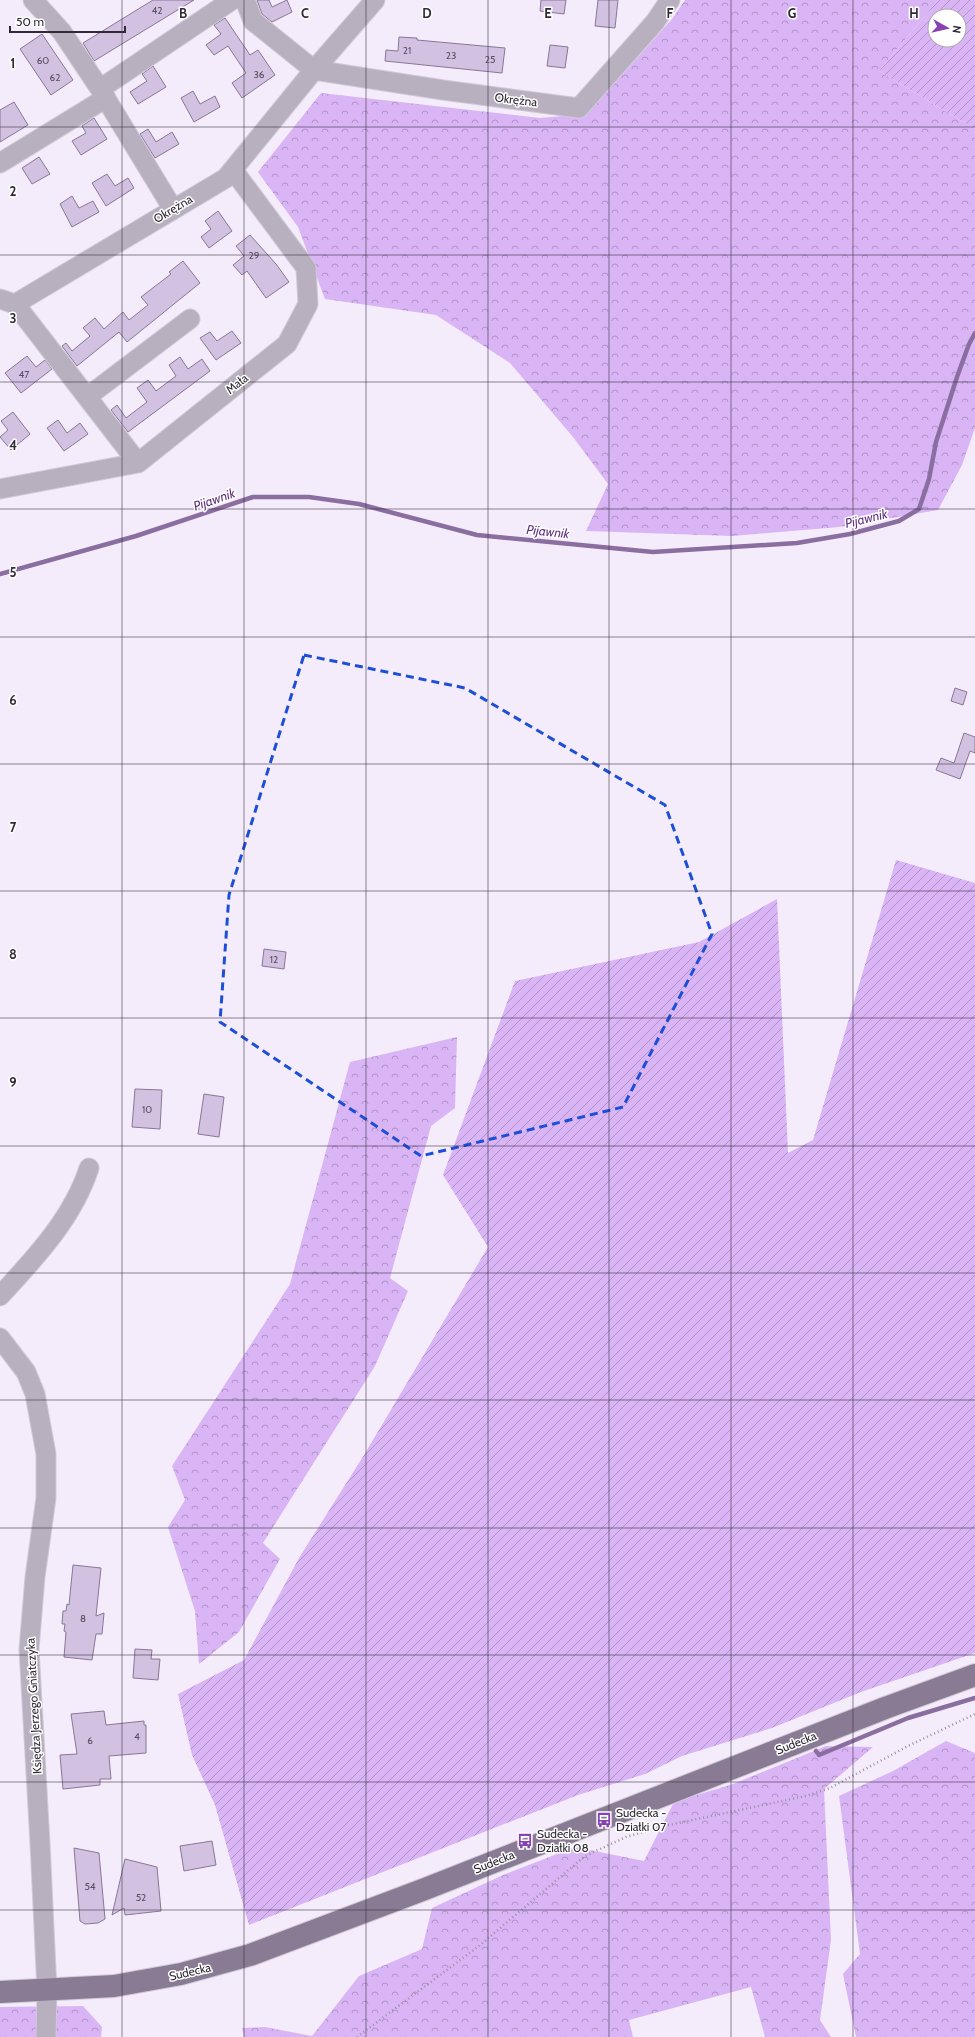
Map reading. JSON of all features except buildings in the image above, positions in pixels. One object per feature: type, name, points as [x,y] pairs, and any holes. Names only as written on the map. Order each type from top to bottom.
[{"type":"main road","name":"Sudecka","points":[[0,1992],[108,1986],[148,1981],[215,1966],[250,1956],[425,1889],[885,1708],[975,1675]]},
{"type":"street","points":[[33,0],[62,32],[103,93],[174,209]]},
{"type":"street","points":[[0,163],[103,93],[232,0]]},
{"type":"street","points":[[245,0],[253,22],[314,70]]},
{"type":"street","name":"Okrężna","points":[[7,302],[174,209],[226,178],[314,70],[375,0]]},
{"type":"street","name":"Okrężna","points":[[314,70],[443,90],[579,108],[655,22],[670,0]]},
{"type":"street","name":"Mała","points":[[0,489],[138,463],[287,344],[308,304],[306,268],[233,170]]},
{"type":"street","points":[[7,302],[87,397],[138,463]]},
{"type":"street","points":[[87,397],[190,318]]},
{"type":"street","points":[[0,1296],[33,1259],[65,1218],[89,1168]]},
{"type":"street","name":"Księdza Jerzego Gniatczyka","points":[[0,1338],[26,1372],[35,1394],[46,1454],[46,1498],[35,1577],[29,1649],[47,1990],[46,2037]]},
{"type":"path","points":[[357,2037],[479,1946],[585,1856],[626,1837],[664,1826],[806,1796],[830,1788],[908,1746],[975,1714]]},
{"type":"highlighted area","points":[[304,655],[465,688],[665,805],[712,934],[623,1107],[421,1156],[220,1022],[229,895]]},
{"type":"green space","points":[[685,0],[938,0],[931,8],[927,8],[927,13],[879,71],[975,129],[975,428],[962,465],[938,510],[839,527],[732,536],[586,531],[608,484],[573,437],[510,363],[436,315],[325,299],[298,227],[258,172],[321,93],[540,118],[587,114],[672,19]]},
{"type":"green space","points":[[938,0],[975,0],[975,129],[879,71],[927,13],[927,48],[967,48],[967,8],[931,8]]},
{"type":"green space","points":[[896,860],[975,883],[975,1653],[861,1692],[772,1728],[682,1756],[645,1774],[578,1795],[249,1925],[215,1805],[192,1755],[178,1694],[244,1660],[299,1558],[364,1455],[488,1247],[443,1175],[515,981],[699,942],[777,899],[788,1153],[813,1140]]},
{"type":"green space","points":[[457,1037],[455,1108],[431,1126],[390,1278],[408,1291],[375,1366],[263,1543],[280,1559],[239,1632],[199,1664],[195,1611],[168,1527],[185,1500],[172,1466],[290,1284],[350,1062]]},
{"type":"green space","points":[[946,1741],[975,1753],[975,2037],[856,2037],[843,1974],[860,1954],[839,1796],[893,1771]]},
{"type":"green space","points":[[826,1746],[873,1747],[824,1789],[831,1940],[820,2020],[831,2037],[765,2037],[751,1987],[629,2020],[633,2037],[244,2037],[242,2028],[265,2027],[312,2036],[359,1976],[422,1949],[432,1908],[503,1875],[575,1847],[644,1861],[674,1802],[733,1784]]},
{"type":"green space","points":[[83,2006],[102,2027],[101,2037],[0,2037],[0,2007]]},
{"type":"waterway","name":"Pijawnik","points":[[0,574],[136,536],[253,497],[309,497],[359,504],[477,535],[653,552],[797,543],[850,534],[899,521],[919,509],[929,479],[936,442],[957,377],[969,344],[975,333]]},
{"type":"waterway","points":[[816,1751],[819,1755],[908,1718],[975,1698]]},
{"type":"place","name":"Sudecka - Działki 07","points":[[604,1820]]},
{"type":"place","name":"Sudecka - Działki 08","points":[[525,1841]]}]
